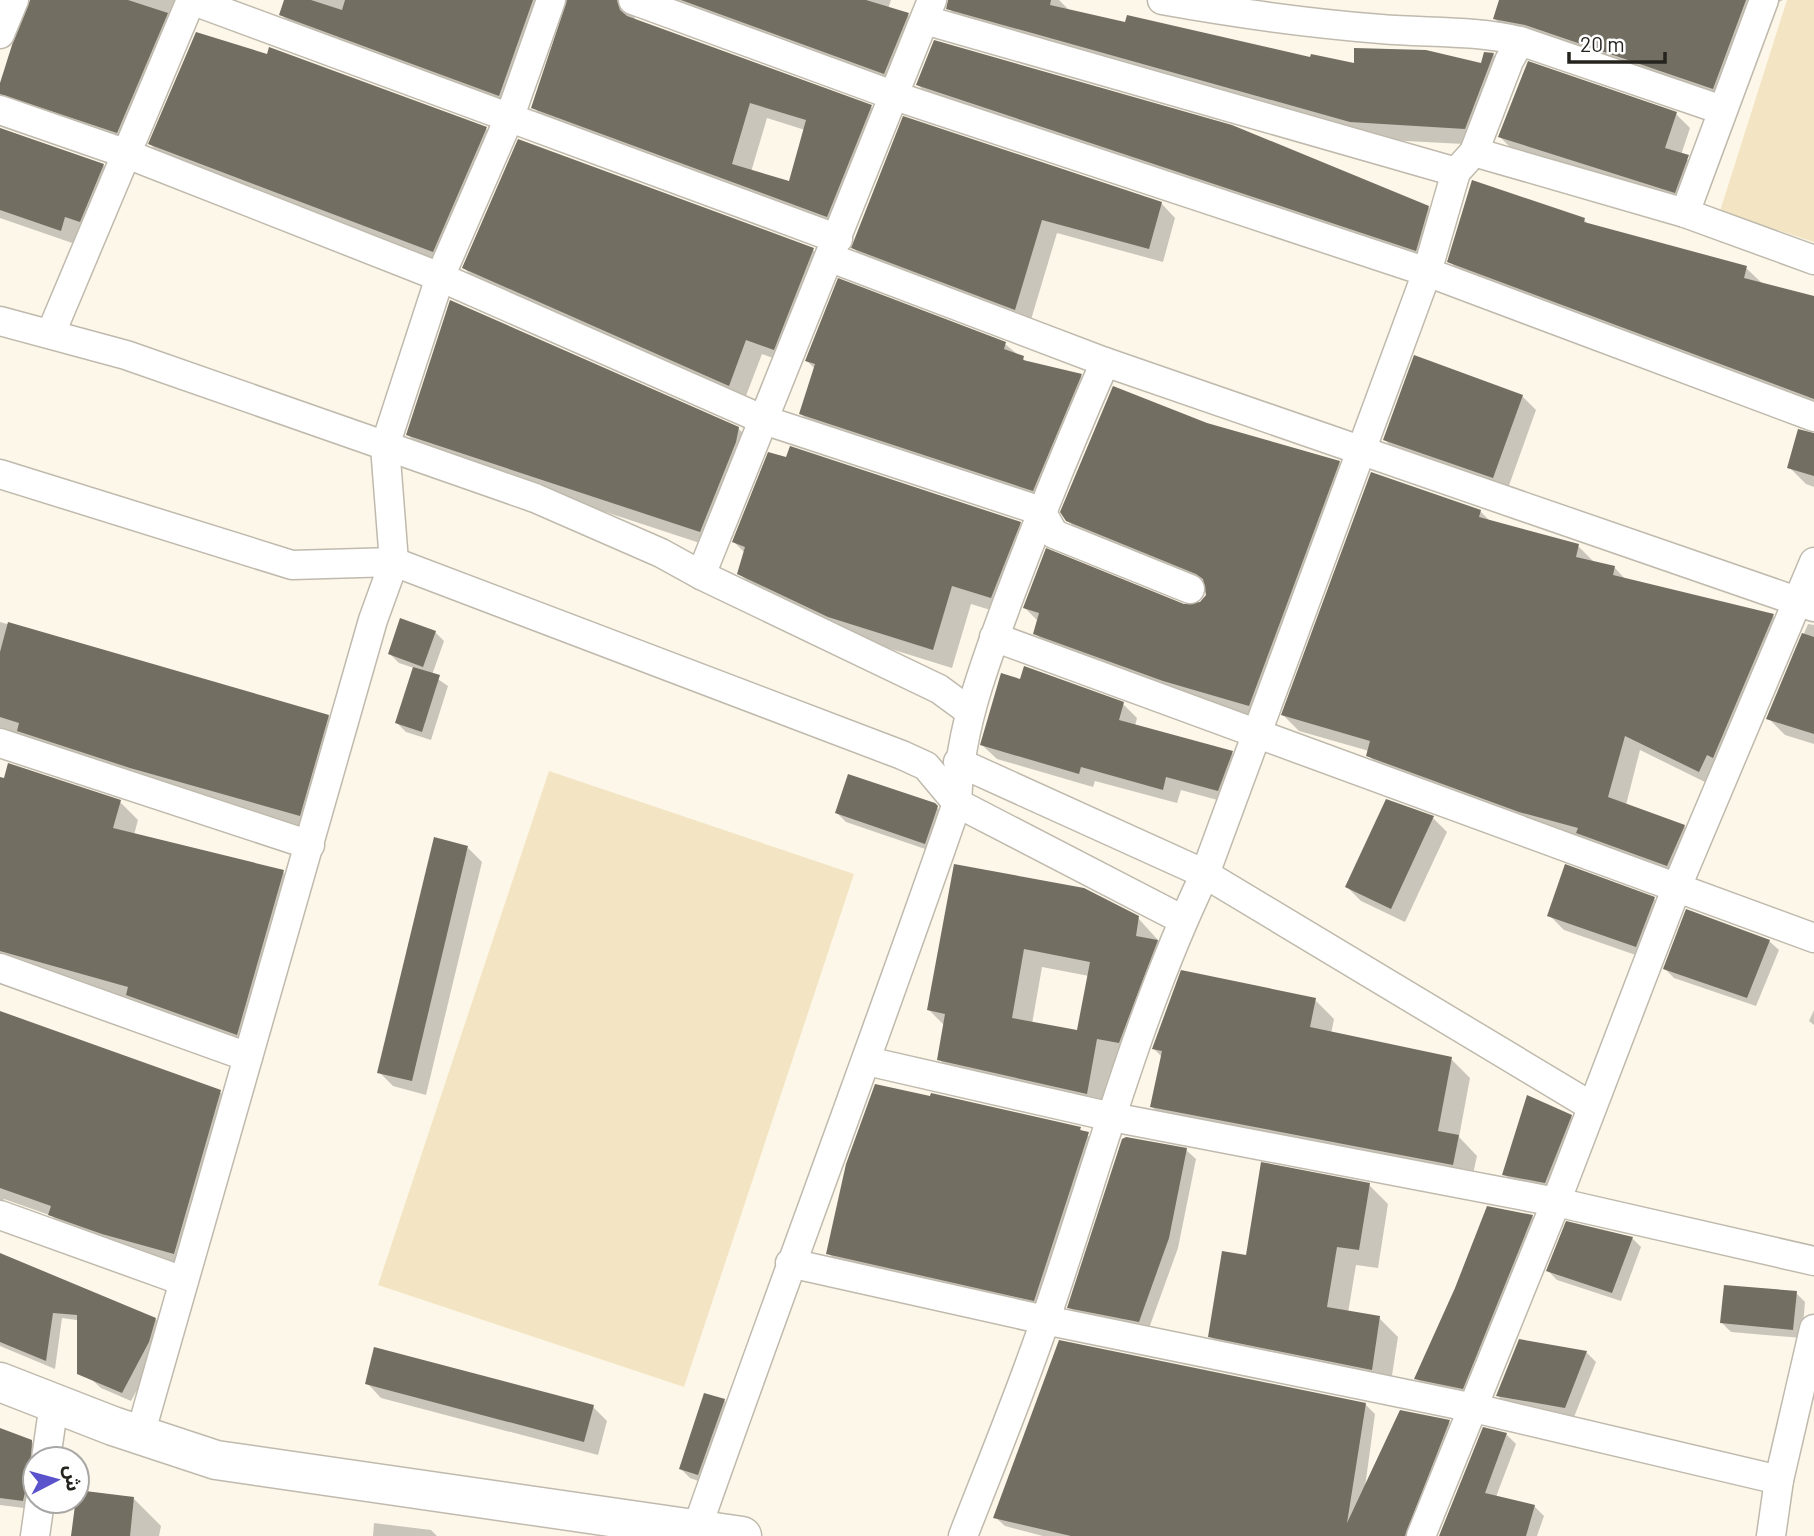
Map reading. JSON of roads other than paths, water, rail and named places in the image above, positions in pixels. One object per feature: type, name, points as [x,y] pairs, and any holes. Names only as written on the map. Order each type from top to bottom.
[{"type":"main road","points":[[0,1382],[140,1435],[216,1460],[742,1536]]},
{"type":"street","points":[[0,34],[13,0]]},
{"type":"street","points":[[51,333],[191,0],[510,116],[835,248],[1105,362],[1806,605]]},
{"type":"street","points":[[140,1435],[373,620],[394,562],[385,446],[440,277],[510,116],[551,0]]},
{"type":"street","points":[[634,0],[895,96],[1427,272],[1814,417]]},
{"type":"street","points":[[1162,0],[1255,15],[1382,29],[1475,32],[1520,41],[1722,110]]},
{"type":"street","points":[[1685,213],[1764,0]]},
{"type":"street","points":[[701,575],[835,248],[928,10],[1465,162],[1685,213],[1814,260]]},
{"type":"street","points":[[963,1536],[1045,1320],[1112,1117],[1183,920],[1205,874],[1465,162],[1520,41]]},
{"type":"street","points":[[0,110],[127,154],[440,277],[764,420],[1041,511],[1054,534],[1190,589]]},
{"type":"street","points":[[0,321],[126,355],[535,498],[661,553],[701,575],[939,689],[969,711]]},
{"type":"street","points":[[697,1528],[790,1263],[867,1061],[957,803],[958,762],[969,711],[994,637],[1041,511],[1105,362]]},
{"type":"street","points":[[0,474],[292,565],[394,562],[902,755],[926,766],[957,803],[1183,920]]},
{"type":"street","points":[[1421,1536],[1556,1202],[1676,889],[1806,605],[1814,562]]},
{"type":"street","points":[[994,637],[1814,938]]},
{"type":"street","points":[[0,743],[310,845]]},
{"type":"street","points":[[958,762],[1205,874],[1591,1106]]},
{"type":"street","points":[[0,968],[248,1057]]},
{"type":"street","points":[[867,1061],[1112,1117],[1556,1202],[1814,1261]]},
{"type":"street","points":[[0,1215],[183,1281]]},
{"type":"street","points":[[790,1263],[1045,1320],[1474,1408],[1779,1480]]},
{"type":"street","points":[[1771,1536],[1779,1480],[1814,1329]]},
{"type":"street","points":[[48,1445],[54,1403]]},
{"type":"street","points":[[35,1536],[38,1515]]}]
